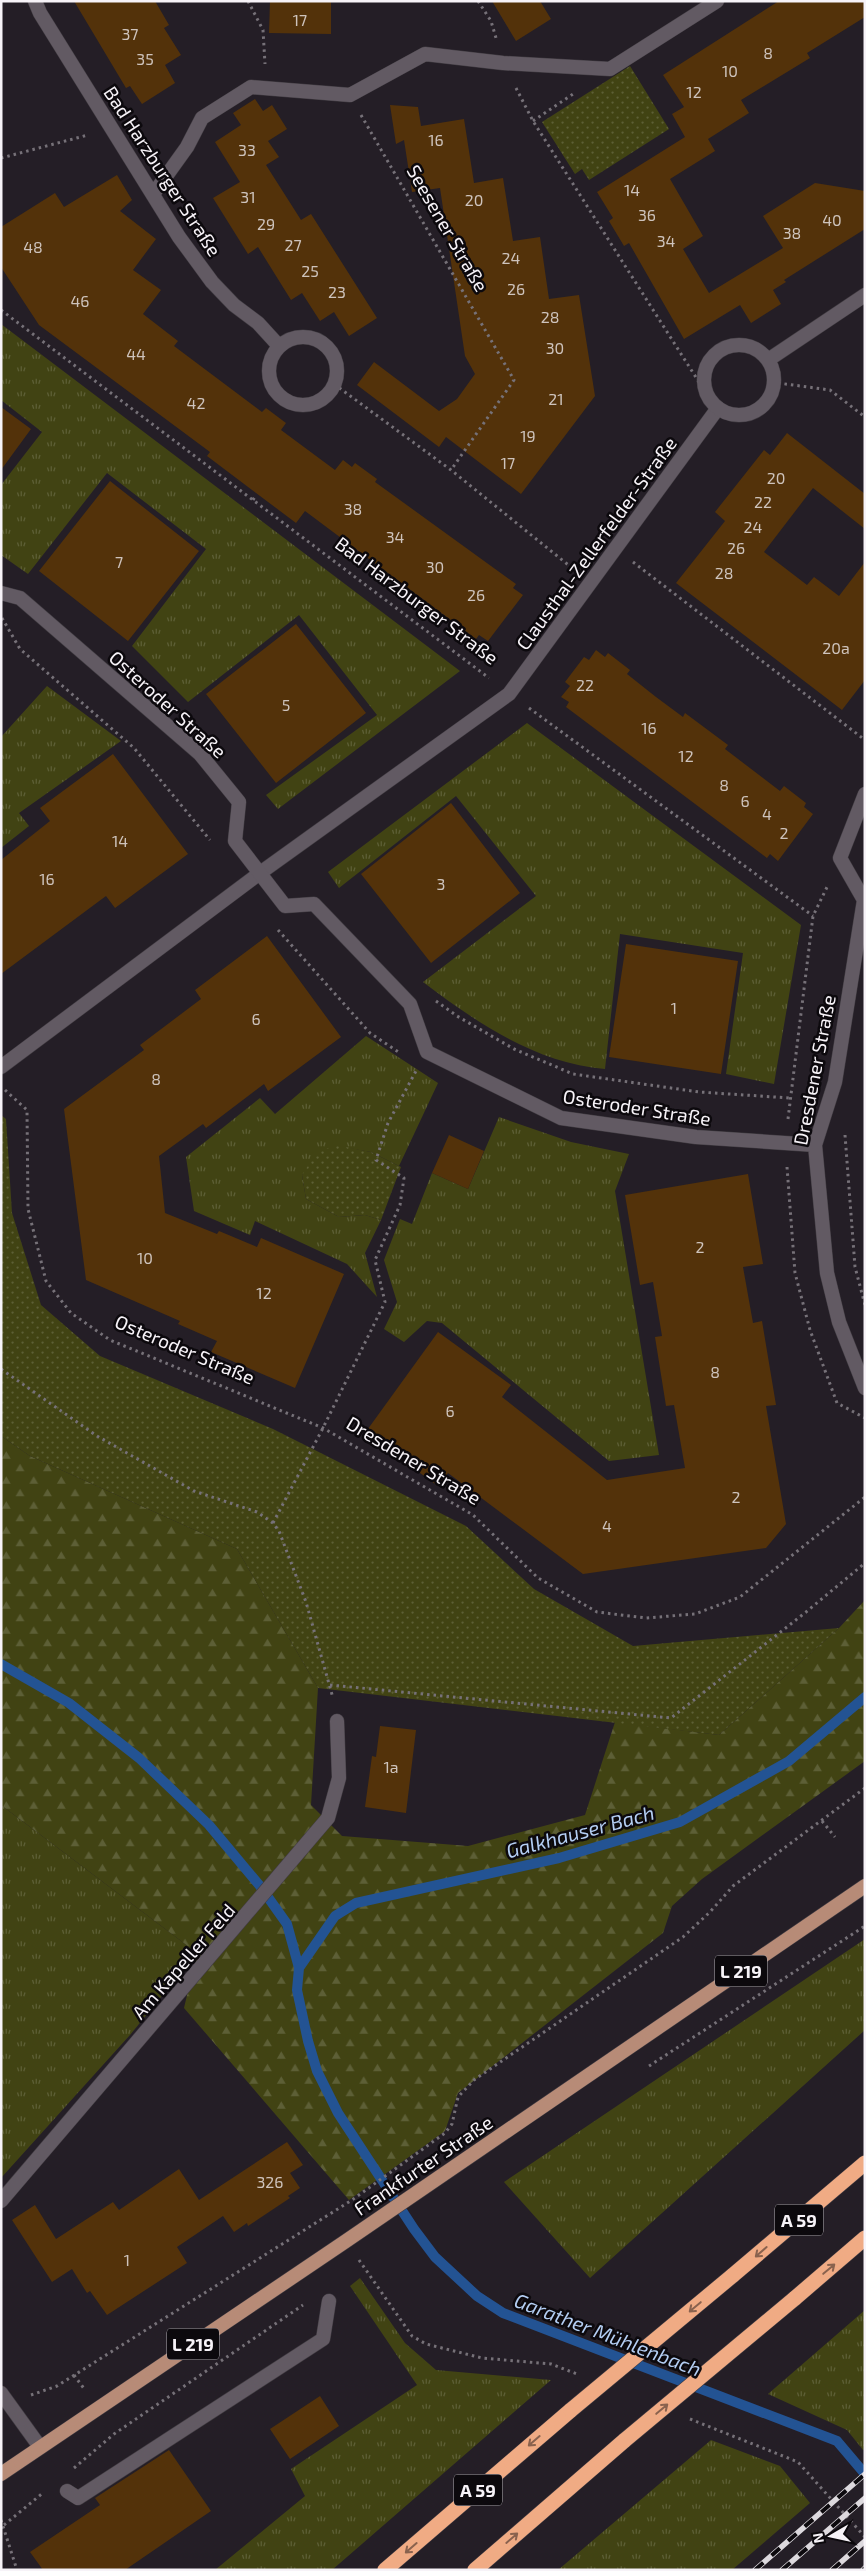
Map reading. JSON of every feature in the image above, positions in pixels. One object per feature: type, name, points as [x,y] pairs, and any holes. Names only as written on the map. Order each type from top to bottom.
[{"type":"highway","name":"A 59","points":[[385,2570],[571,2410],[865,2163]]},
{"type":"highway","points":[[475,2570],[625,2440],[865,2238]]},
{"type":"main road","name":"Frankfurter Straße","points":[[1,2474],[865,1886]]},
{"type":"street","name":"Bad Harzburger Straße","points":[[35,1],[40,13],[154,193],[179,237],[212,282],[234,305],[258,323],[278,346]]},
{"type":"street","points":[[154,193],[187,147],[202,118],[251,87],[350,94],[425,54],[503,62],[610,69],[717,1]]},
{"type":"street","points":[[768,360],[865,296]]},
{"type":"street","points":[[298,337],[318,340],[333,355],[337,374],[334,384],[323,399],[305,406],[293,404],[282,399],[274,390],[269,379],[268,367],[278,346],[298,337]]},
{"type":"street","points":[[735,345],[752,347],[768,360],[773,370],[774,382],[766,402],[757,411],[737,415],[713,403],[705,387],[704,374],[710,360],[719,351],[735,345]]},
{"type":"street","name":"Clausthal-Zellerfelder-Straße","points":[[260,873],[509,694],[615,548],[713,403]]},
{"type":"street","name":"Osteroder Straße","points":[[1,593],[20,598],[200,754],[239,802],[234,841],[285,906],[314,904],[410,1004],[427,1052],[561,1118],[696,1137],[815,1145]]},
{"type":"street","name":"Dresdener Straße","points":[[865,794],[840,858],[864,900],[835,1082],[815,1145],[827,1273],[839,1322],[865,1388]]},
{"type":"street","points":[[1,1067],[260,873]]},
{"type":"street","name":"Am Kapeller Feld","points":[[1,2201],[328,1818],[338,1778],[337,1722]]},
{"type":"street","points":[[67,2491],[78,2498],[322,2339],[329,2302]]},
{"type":"street","points":[[5,2398],[40,2447]]},
{"type":"path","points":[[248,1],[264,30],[266,88]]},
{"type":"path","points":[[478,1],[491,21],[503,62],[533,121],[713,403]]},
{"type":"path","points":[[533,121],[610,69]]},
{"type":"path","name":"Seesener Straße","points":[[350,94],[514,380],[451,470]]},
{"type":"path","points":[[1,158],[113,128]]},
{"type":"path","name":"Bad Harzburger Straße","points":[[1,310],[509,694],[814,916]]},
{"type":"path","points":[[774,382],[830,390],[865,417]]},
{"type":"path","points":[[334,384],[451,470],[590,582]]},
{"type":"path","points":[[253,500],[256,495]]},
{"type":"path","points":[[615,548],[865,740]]},
{"type":"path","points":[[1,616],[20,649],[134,748],[211,841]]},
{"type":"path","points":[[272,923],[370,1033],[420,1065]]},
{"type":"path","points":[[410,1004],[429,996],[457,1016],[514,1049],[574,1074],[700,1092],[790,1098]]},
{"type":"path","points":[[273,1523],[323,1428],[385,1302],[375,1260],[400,1205],[404,1178],[376,1160],[388,1123],[427,1052]]},
{"type":"path","name":"Osteroder Straße","points":[[1,1086],[26,1110],[28,1209],[46,1281],[71,1313],[110,1340],[323,1428]]},
{"type":"path","points":[[844,1131],[848,1150],[855,1267],[865,1305]]},
{"type":"path","points":[[1,1369],[97,1436],[194,1491],[257,1512],[273,1523],[280,1531],[306,1602],[330,1685],[671,1718],[865,1563]]},
{"type":"path","name":"Dresdener Straße","points":[[323,1428],[472,1514],[538,1578],[597,1612],[646,1618],[695,1614],[740,1597],[865,1497]]},
{"type":"path","points":[[5,2398],[57,2386],[352,2200],[445,2133],[452,2124],[458,2097],[474,2080],[683,1937],[710,1912],[733,1886],[865,1788]]},
{"type":"path","points":[[822,1821],[835,1837]]},
{"type":"path","points":[[648,2067],[865,1926]]},
{"type":"path","points":[[352,2268],[360,2262]]},
{"type":"path","points":[[114,2434],[306,2303]]},
{"type":"path","points":[[1,2520],[17,2570]]},
{"type":"green space","points":[[630,66],[669,129],[589,180],[582,169],[575,174],[542,122]]},
{"type":"green space","points":[[1,324],[460,671],[278,809],[266,795],[377,715],[299,615],[188,702],[132,646],[206,549],[107,473],[28,574],[1,555],[1,485],[42,432],[1,400]]},
{"type":"green space","points":[[47,686],[121,741],[19,813],[29,826],[1,848],[1,737]]},
{"type":"green space","points":[[527,723],[801,925],[774,1084],[726,1074],[743,953],[620,934],[605,1069],[555,1059],[531,1050],[486,1026],[423,982],[536,896],[456,796],[339,888],[328,872]]},
{"type":"green space","points":[[366,1036],[438,1083],[399,1166],[371,1152],[336,1146],[302,1175],[306,1199],[339,1217],[365,1215],[381,1220],[365,1253],[377,1297],[347,1264],[255,1221],[250,1235],[194,1211],[186,1157],[260,1098],[275,1114]]},
{"type":"green space","points":[[1,1115],[6,1119],[12,1213],[41,1305],[100,1356],[273,1429],[466,1526],[534,1589],[633,1646],[839,1628],[719,1735],[318,1688],[237,1549],[30,1456],[1,1436]]},
{"type":"green space","points":[[499,1117],[571,1142],[629,1154],[615,1191],[659,1455],[609,1461],[442,1323],[427,1321],[404,1342],[384,1329],[397,1302],[384,1260],[400,1219],[412,1224],[432,1173],[468,1189]]},
{"type":"green space","points":[[336,1145],[371,1152],[401,1167],[381,1220],[365,1215],[339,1217],[306,1199],[302,1175],[316,1153]]},
{"type":"green space","points":[[1,1436],[30,1456],[237,1549],[318,1688],[311,1805],[342,1836],[468,1846],[585,1815],[615,1722],[719,1735],[839,1628],[865,1600],[865,1761],[702,1879],[672,1906],[663,1933],[458,2093],[445,2131],[349,2200],[184,2008],[197,1953],[1,1805]]},
{"type":"green space","points":[[1,1805],[197,1953],[130,2035],[1,2178]]},
{"type":"green space","points":[[865,1939],[865,2030],[590,2278],[504,2182]]},
{"type":"green space","points":[[360,2278],[405,2343],[436,2370],[551,2380],[332,2570],[215,2570],[305,2496],[291,2469],[417,2385],[350,2286]]},
{"type":"green space","points":[[865,2310],[865,2449],[863,2450],[847,2430],[768,2394]]},
{"type":"green space","points":[[711,2440],[780,2466],[810,2503],[732,2570],[558,2570]]},
{"type":"building","points":[[74,1],[155,1],[169,25],[164,28],[181,55],[165,65],[175,83],[142,104],[130,86],[126,88]]},
{"type":"building","points":[[270,1],[331,1],[331,34],[269,33]]},
{"type":"building","points":[[492,1],[540,1],[551,19],[516,41]]},
{"type":"building","points":[[779,1],[865,1],[865,17],[807,53],[810,58],[741,100],[749,113],[708,139],[715,151],[670,179],[703,236],[683,249],[709,293],[783,248],[763,216],[815,183],[865,191],[865,229],[784,280],[786,282],[773,290],[781,304],[751,323],[740,305],[684,339],[629,243],[624,246],[609,221],[613,218],[597,192],[685,137],[672,114],[684,107],[663,75]]},
{"type":"building","points":[[255,99],[263,111],[272,105],[287,129],[268,141],[279,157],[266,165],[301,220],[311,214],[377,318],[349,336],[334,312],[320,321],[302,293],[291,300],[258,247],[248,254],[213,198],[240,182],[215,142],[241,125],[233,113]]},
{"type":"building","points":[[390,105],[418,107],[421,126],[464,119],[474,183],[503,178],[513,241],[540,237],[549,299],[579,295],[595,396],[521,494],[446,437],[439,447],[357,385],[374,362],[439,411],[457,399],[475,374],[465,356],[440,188],[412,192],[404,140],[396,144]]},
{"type":"building","points":[[117,175],[132,200],[120,211],[156,239],[133,270],[161,290],[143,314],[178,341],[174,346],[262,412],[266,408],[286,423],[281,430],[335,470],[343,460],[352,467],[355,463],[377,479],[375,482],[516,584],[513,588],[523,595],[488,641],[479,635],[476,639],[305,511],[296,523],[207,456],[210,452],[39,325],[1,267],[1,227],[55,193],[64,207]]},
{"type":"building","points":[[1,407],[31,429],[1,470]]},
{"type":"building","points":[[787,433],[865,494],[865,529],[813,488],[764,552],[807,585],[814,577],[839,596],[865,562],[865,680],[842,710],[676,583],[725,521],[715,512],[764,450],[770,455]]},
{"type":"building","points":[[110,481],[199,551],[128,641],[39,571]]},
{"type":"building","points":[[296,624],[366,713],[276,783],[206,694]]},
{"type":"building","points":[[596,650],[605,657],[608,653],[630,670],[627,674],[683,717],[685,713],[728,745],[725,749],[780,791],[784,786],[806,803],[804,807],[813,814],[778,861],[770,854],[767,858],[566,707],[569,702],[561,697],[570,686],[565,682],[584,657],[589,660]]},
{"type":"building","points":[[113,754],[188,854],[115,908],[106,896],[1,974],[1,860],[50,821],[40,808]]},
{"type":"building","points":[[451,803],[520,893],[431,963],[361,874]]},
{"type":"building","points":[[267,936],[341,1037],[268,1091],[264,1084],[206,1128],[203,1124],[159,1156],[165,1213],[217,1234],[219,1231],[257,1247],[261,1238],[344,1274],[295,1388],[211,1352],[217,1341],[178,1324],[180,1321],[86,1280],[64,1109],[144,1050],[140,1045],[201,999],[195,990]]},
{"type":"building","points":[[626,944],[738,961],[721,1074],[609,1057]]},
{"type":"building","points":[[449,1135],[484,1151],[468,1189],[432,1173]]},
{"type":"building","points":[[748,1174],[763,1264],[743,1267],[753,1323],[762,1321],[776,1405],[766,1406],[786,1524],[766,1548],[583,1574],[448,1473],[438,1486],[365,1433],[438,1332],[511,1385],[502,1397],[607,1480],[685,1468],[674,1405],[666,1406],[655,1337],[662,1336],[653,1282],[640,1285],[625,1195]]},
{"type":"building","points":[[380,1726],[416,1730],[406,1813],[365,1807],[372,1756],[376,1757]]},
{"type":"building","points":[[287,2142],[303,2165],[290,2173],[300,2188],[288,2196],[290,2198],[248,2226],[247,2223],[234,2232],[223,2216],[177,2247],[187,2263],[107,2315],[90,2291],[87,2293],[72,2269],[52,2282],[12,2220],[35,2205],[56,2239],[113,2202],[119,2210],[179,2169],[199,2200]]},
{"type":"building","points":[[320,2396],[339,2426],[290,2459],[270,2429]]},
{"type":"building","points":[[169,2450],[211,2511],[125,2570],[43,2570],[30,2552],[100,2505],[95,2498]]},
{"type":"waterway","name":"Garather Mühlenbach","points":[[1,1664],[69,1703],[139,1758],[209,1825],[260,1886],[287,1924],[299,1968],[297,1990],[308,2041],[317,2071],[338,2113],[414,2229],[435,2257],[477,2296],[503,2313],[837,2441],[865,2474]]},
{"type":"waterway","name":"Galkhauser Bach","points":[[299,1968],[335,1916],[356,1903],[559,1858],[680,1822],[789,1761],[865,1697]]},
{"type":"railway","points":[[755,2570],[865,2474]]},
{"type":"railway","points":[[782,2570],[865,2498]]},
{"type":"railway","points":[[832,2570],[865,2541]]}]
